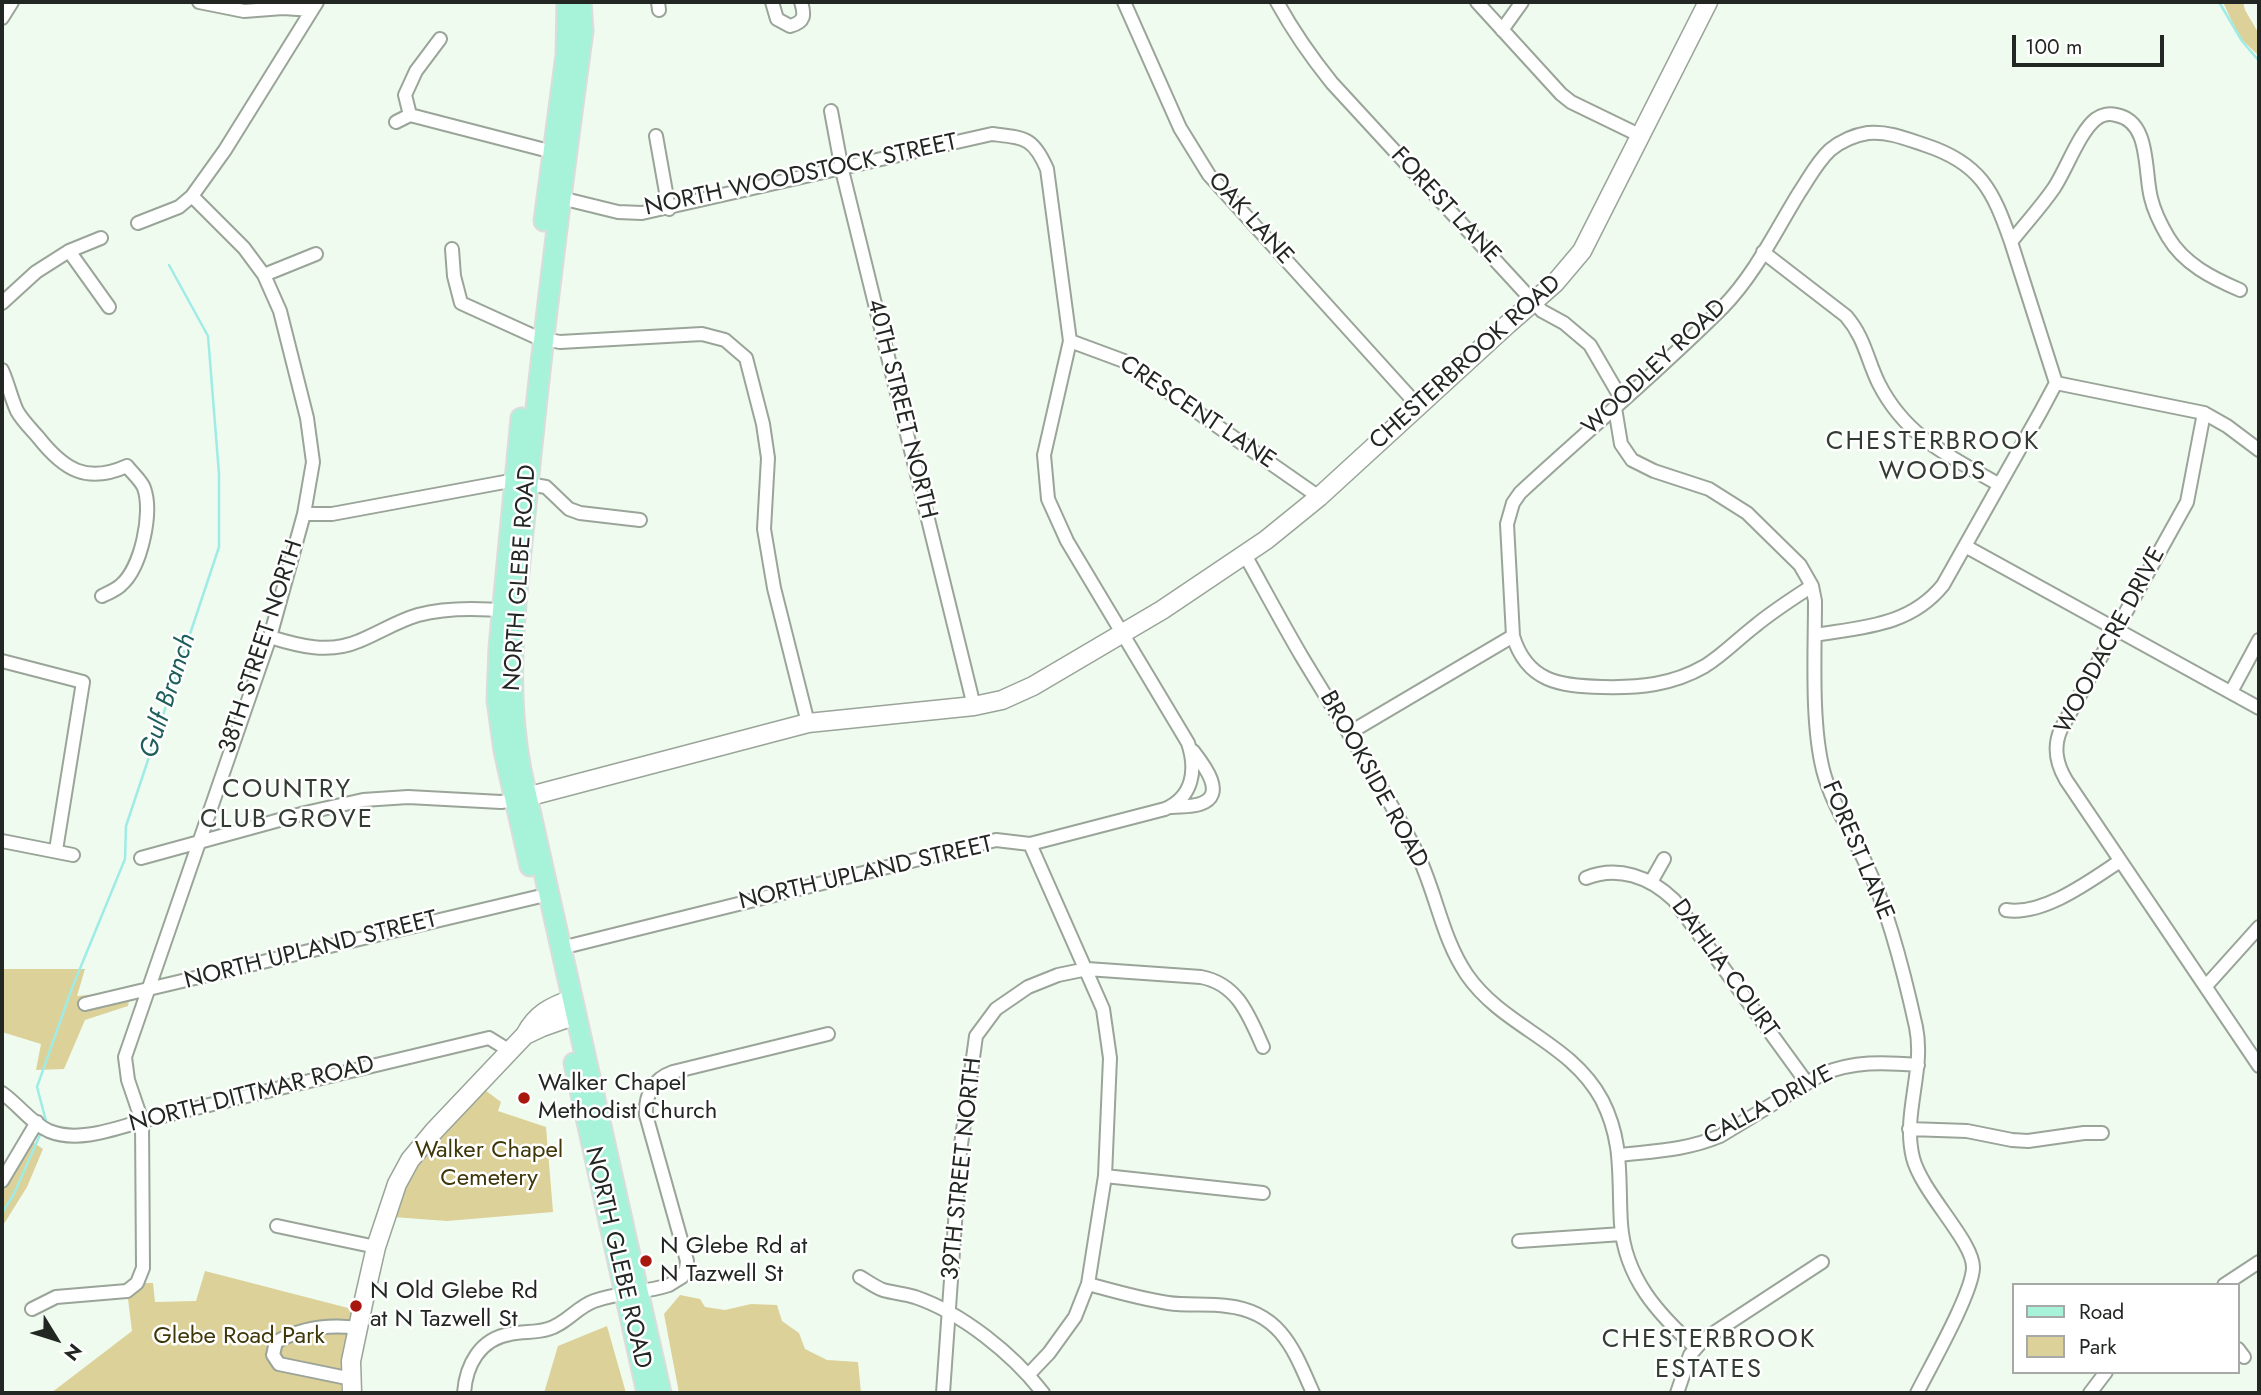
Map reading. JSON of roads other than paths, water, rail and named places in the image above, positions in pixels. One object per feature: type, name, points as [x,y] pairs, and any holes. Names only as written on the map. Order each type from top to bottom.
[{"type":"main road","name":"NORTH GLEBE ROAD","points":[[567,2],[566,55],[553,152],[509,611],[512,700],[521,798],[537,897],[568,1009],[632,1293],[661,1393]]},
{"type":"main road","name":"NORTH GLEBE ROAD","points":[[536,337],[561,198],[583,31],[581,2]]},
{"type":"main road","name":"NORTH GLEBE ROAD","points":[[521,798],[561,948],[568,1009]]},
{"type":"main road","name":"NORTH GLEBE ROAD","points":[[632,1293],[647,1393]]},
{"type":"street","points":[[2,18],[12,2]]},
{"type":"street","points":[[199,2],[244,11],[315,6]]},
{"type":"street","points":[[772,2],[777,19],[790,26],[803,19],[805,14],[801,2]]},
{"type":"street","name":"OAK LANE","points":[[1124,2],[1180,128],[1209,175],[1419,407]]},
{"type":"street","name":"FOREST LANE","points":[[1277,2],[1291,28],[1325,75],[1542,311],[1578,333],[1590,345],[1619,404],[1621,444],[1632,460],[1654,471],[1694,482],[1730,500],[1800,565],[1812,586],[1815,601],[1817,725],[1823,769],[1839,813],[1867,865],[1889,925],[1917,1032],[1918,1065],[1909,1129],[1911,1151],[1927,1190],[1968,1249],[1973,1268],[1963,1300],[1917,1393]]},
{"type":"street","points":[[1477,2],[1561,94],[1571,102],[1639,135]]},
{"type":"street","points":[[1502,30],[1522,2]]},
{"type":"street","name":"CHESTERBROOK ROAD","points":[[521,798],[808,723],[974,706],[1002,700],[1033,685],[1162,610],[1245,555],[1319,497],[1555,284],[1581,251],[1708,2]]},
{"type":"street","points":[[138,223],[179,207],[192,196],[225,150],[315,6]]},
{"type":"street","points":[[410,115],[405,95],[416,71],[440,38]]},
{"type":"street","name":"40TH STREET NORTH","points":[[831,111],[842,170],[974,706]]},
{"type":"street","points":[[2011,243],[2054,187],[2094,120],[2106,114],[2116,115],[2126,118],[2139,132],[2152,202],[2173,245],[2207,275],[2240,290]]},
{"type":"street","points":[[397,121],[410,115],[553,152]]},
{"type":"street","name":"NORTH WOODSTOCK STREET","points":[[561,198],[618,212],[642,213],[992,134],[1026,138],[1039,149],[1047,169],[1070,341]]},
{"type":"street","name":"WOODLEY ROAD","points":[[1513,636],[1507,524],[1513,503],[1529,484],[1723,307],[1753,270],[1822,159],[1841,142],[1854,136],[1892,134],[1961,160],[1973,170],[1992,193],[2056,383]]},
{"type":"street","points":[[656,136],[669,209]]},
{"type":"street","name":"38TH STREET NORTH","points":[[32,1309],[56,1297],[127,1291],[137,1283],[143,1268],[142,1121],[128,1080],[125,1056],[197,842],[270,638],[304,514],[313,463],[307,418],[280,311],[264,275],[225,227],[192,196]]},
{"type":"street","points":[[2,303],[36,272],[69,251],[102,237]]},
{"type":"street","points":[[452,249],[454,276],[461,303],[536,337],[560,342],[702,334],[725,341],[746,358],[763,424],[768,458],[764,530],[774,587],[808,723]]},
{"type":"street","points":[[69,251],[109,307]]},
{"type":"street","points":[[1763,252],[1846,316],[1856,327],[1886,397],[1912,430],[1944,454],[1998,484]]},
{"type":"street","points":[[264,275],[316,254]]},
{"type":"street","points":[[1070,341],[1044,455],[1048,499],[1067,541],[1188,743],[1194,762],[1191,783],[1179,800],[1170,807]]},
{"type":"street","name":"CRESCENT LANE","points":[[1070,341],[1124,361],[1319,497]]},
{"type":"street","points":[[2,370],[18,412],[46,447],[69,469],[96,476],[111,474],[127,466],[144,487],[145,527],[138,559],[122,585],[102,596]]},
{"type":"street","points":[[1815,635],[1893,621],[1921,607],[1943,585],[2056,383],[2204,413],[2228,426],[2259,450]]},
{"type":"street","name":"WOODACRE DRIVE","points":[[2204,413],[2187,502],[2061,729],[2056,748],[2057,761],[2062,774],[2259,1066]]},
{"type":"street","points":[[304,514],[332,514],[495,482],[522,482],[546,487],[569,509],[580,513],[640,520]]},
{"type":"street","points":[[1965,545],[2259,708]]},
{"type":"street","name":"BROOKSIDE ROAD","points":[[1245,555],[1415,849],[1425,871],[1442,926],[1469,978],[1497,1007],[1549,1042],[1577,1066],[1601,1100],[1613,1127],[1620,1155],[1622,1234],[1626,1254],[1642,1290],[1668,1323],[1696,1348]]},
{"type":"street","points":[[1349,733],[1513,636],[1516,647],[1532,669],[1555,683],[1573,687],[1629,688],[1674,680],[1706,665],[1774,611],[1812,586]]},
{"type":"street","points":[[270,638],[304,647],[332,648],[356,642],[418,615],[454,608],[509,611]]},
{"type":"street","points":[[2231,692],[2259,640]]},
{"type":"street","points":[[2,661],[83,682],[56,850]]},
{"type":"street","name":"NORTH UPLAND STREET","points":[[561,948],[996,840],[1030,844],[1170,807],[1198,805],[1204,803],[1212,793],[1211,777],[1188,743]]},
{"type":"street","points":[[141,858],[363,800],[394,797],[501,802],[521,798]]},
{"type":"street","points":[[2,841],[73,855]]},
{"type":"street","points":[[1029,1374],[1049,1353],[1075,1317],[1088,1284],[1105,1176],[1110,1058],[1103,1009],[1030,844]]},
{"type":"street","points":[[1651,882],[1664,859]]},
{"type":"street","points":[[2006,911],[2021,912],[2036,908],[2080,887],[2120,861]]},
{"type":"street","name":"DAHLIA COURT","points":[[1586,878],[1606,872],[1631,874],[1651,882],[1674,900],[1807,1083]]},
{"type":"street","name":"NORTH UPLAND STREET","points":[[85,1004],[537,897]]},
{"type":"street","points":[[2206,986],[2259,927]]},
{"type":"street","name":"39TH STREET NORTH","points":[[943,1393],[960,1152],[976,1036],[996,1009],[1028,987],[1058,975],[1087,969],[1201,977],[1218,982],[1229,989],[1245,1008],[1263,1047]]},
{"type":"street","points":[[358,1328],[335,1326],[299,1331],[276,1342],[273,1355],[279,1364],[352,1386],[351,1361],[376,1247],[397,1184],[410,1160],[525,1035],[539,1014],[568,1009]]},
{"type":"street","points":[[464,1393],[469,1367],[481,1349],[492,1340],[510,1334],[551,1328],[596,1300],[663,1287],[679,1281],[685,1273],[687,1265],[670,1196],[647,1121],[645,1102],[650,1089],[667,1073],[828,1034]]},
{"type":"street","name":"NORTH DITTMAR ROAD","points":[[2,1093],[50,1131],[72,1136],[103,1132],[489,1038],[510,1051]]},
{"type":"street","name":"CALLA DRIVE","points":[[1620,1155],[1668,1151],[1704,1143],[1822,1074],[1853,1064],[1872,1062],[1918,1065]]},
{"type":"street","points":[[2,1181],[37,1122]]},
{"type":"street","points":[[1909,1129],[1967,1130],[2028,1141],[2102,1133]]},
{"type":"street","points":[[1105,1176],[1263,1193]]},
{"type":"street","points":[[277,1226],[376,1247]]},
{"type":"street","points":[[1520,1241],[1622,1234]]},
{"type":"street","points":[[1677,1393],[1685,1365],[1696,1348],[1822,1262]]},
{"type":"street","points":[[2227,1283],[2259,1262]]},
{"type":"street","points":[[860,1277],[881,1289],[916,1298],[986,1337],[1029,1374],[1043,1393]]},
{"type":"street","points":[[1088,1284],[1168,1303],[1227,1306],[1256,1314],[1269,1321],[1288,1340],[1313,1393]]},
{"type":"street","points":[[2090,1393],[2104,1374]]},
{"type":"waterway","points":[[2219,2],[2242,41],[2259,61]]},
{"type":"waterway","name":"Gulf Branch","points":[[46,1121],[37,1087],[72,988],[125,859],[126,826],[219,547],[219,474],[208,336],[169,265]]},
{"type":"waterway","name":"Gulf Branch","points":[[2,1213],[13,1196],[40,1135]]},
{"type":"place","name":"Walker Chapel Methodist Church","points":[[524,1098]]},
{"type":"place","name":"N Glebe Rd at N Tazwell St","points":[[646,1261]]},
{"type":"place","name":"N Old Glebe Rd at N Tazwell St","points":[[356,1306]]},
{"type":"district","name":"CHESTERBROOK WOODS","points":[[1933,458]]},
{"type":"district","name":"COUNTRY CLUB GROVE","points":[[287,806]]},
{"type":"district","name":"CHESTERBROOK ESTATES","points":[[1709,1356]]},
{"type":"park label","name":"Walker Chapel Cemetery","points":[[489,1165]]},
{"type":"park label","name":"Glebe Road Park","points":[[239,1337]]}]
